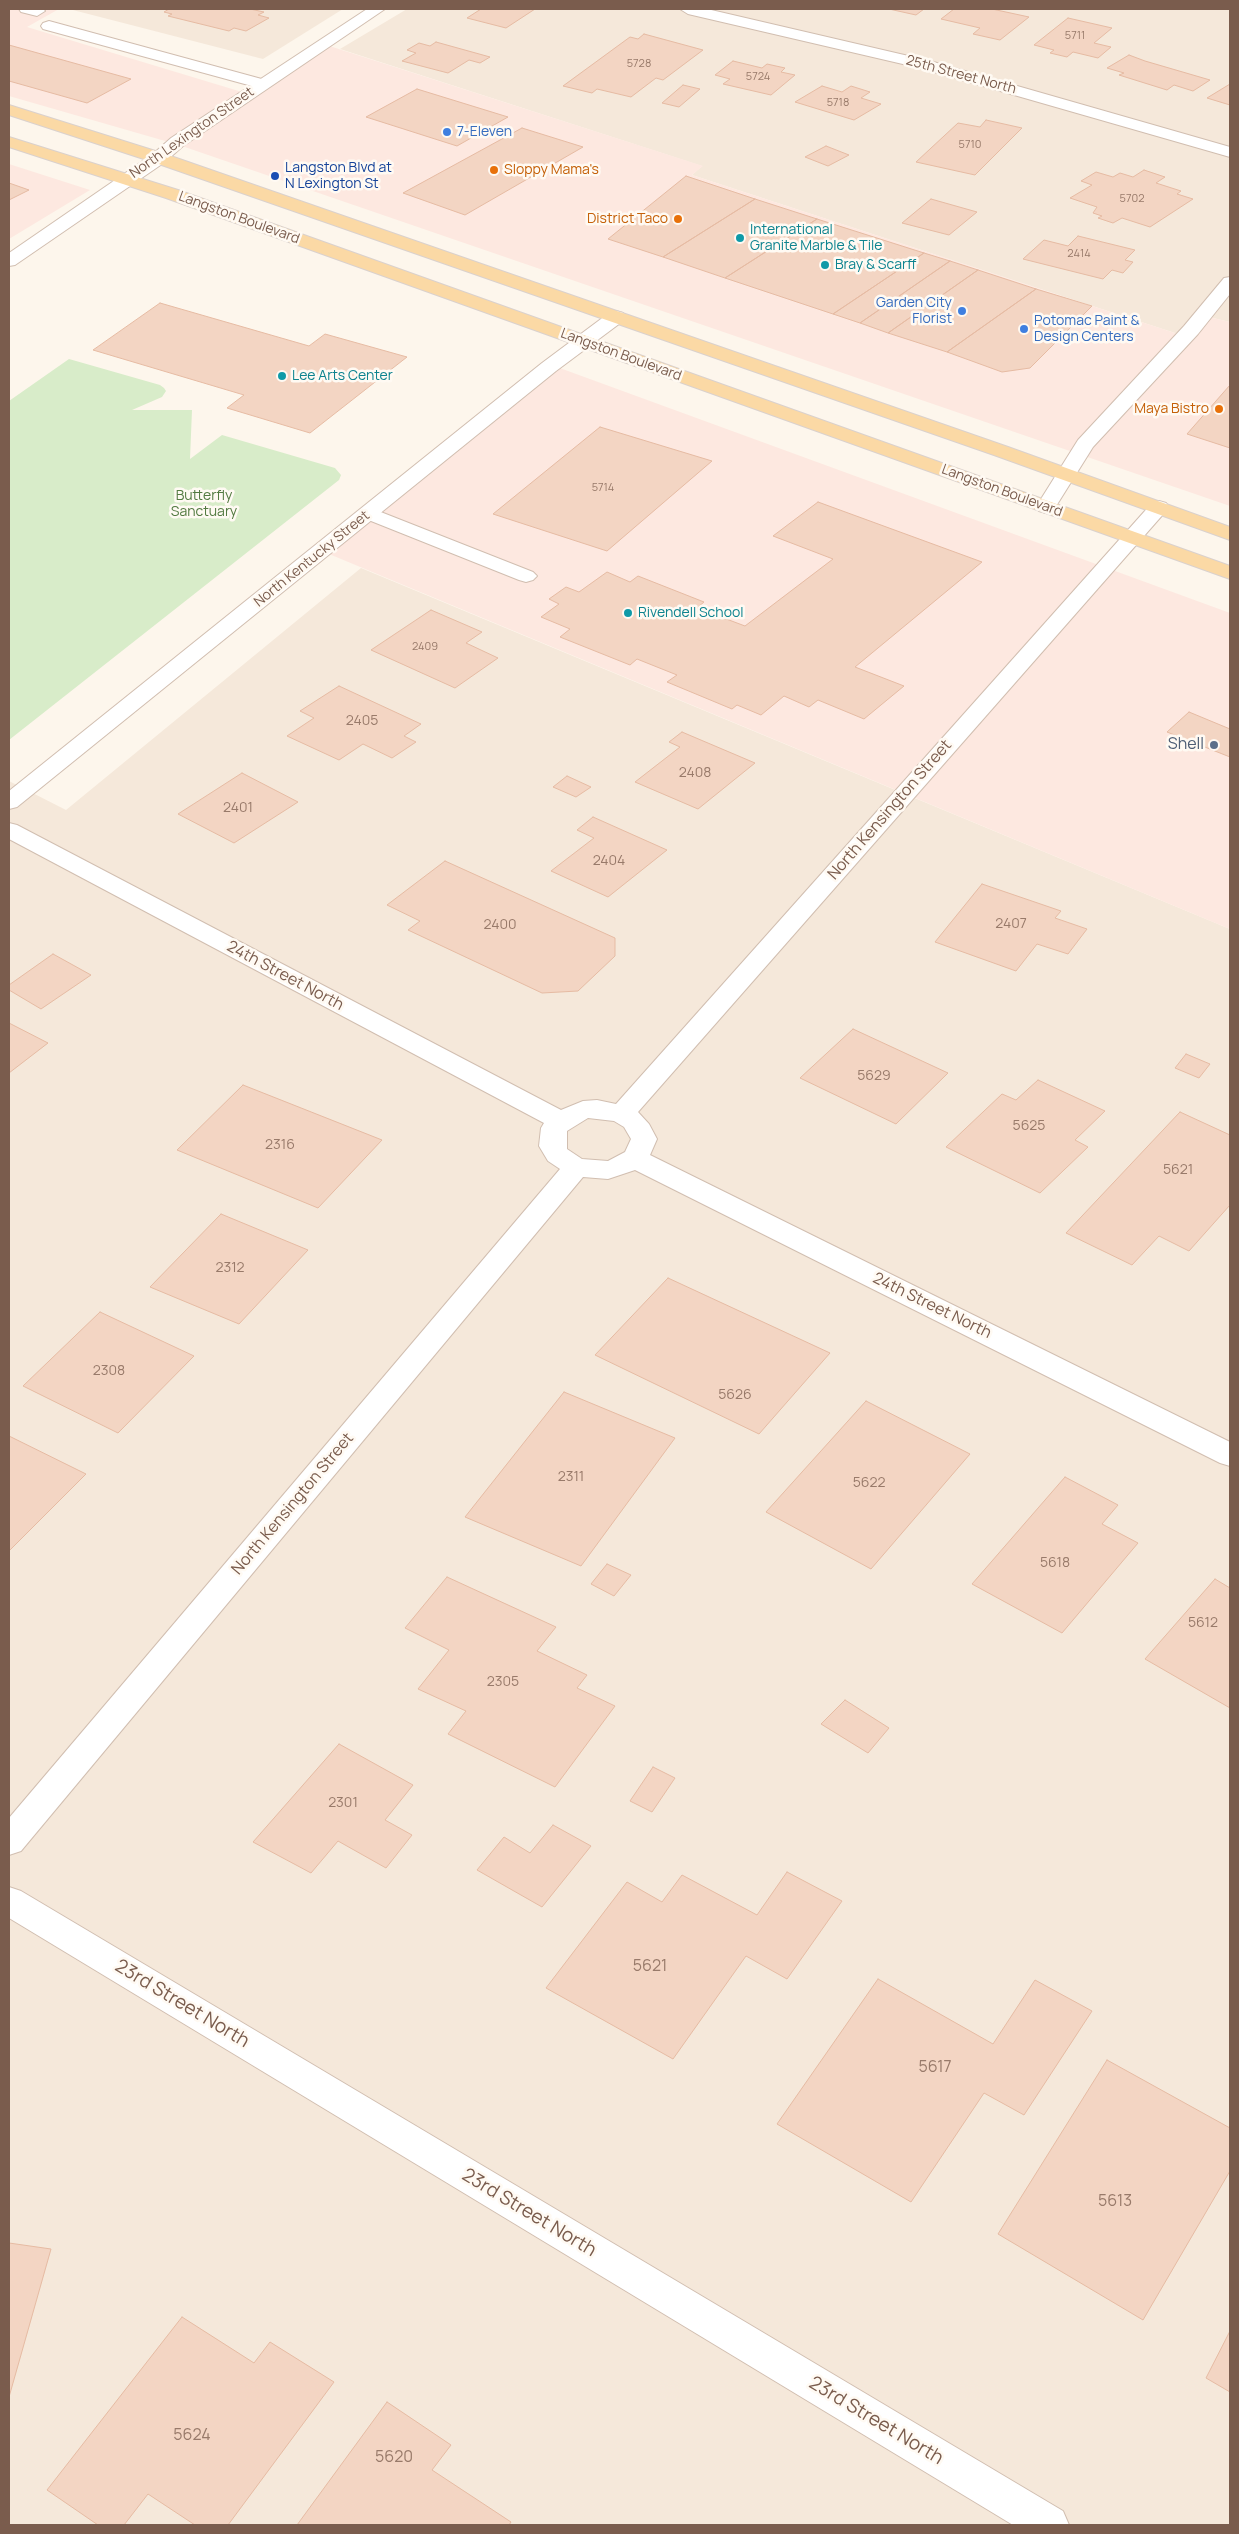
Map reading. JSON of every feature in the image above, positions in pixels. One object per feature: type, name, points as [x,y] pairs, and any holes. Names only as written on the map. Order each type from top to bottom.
[{"type":"main road","name":"Langston Boulevard","points":[[11,112],[159,158],[1066,474],[1230,534]]},
{"type":"main road","name":"Langston Boulevard","points":[[9,142],[127,179],[1230,573]]},
{"type":"street","name":"North Lexington Street","points":[[11,258],[159,158],[177,142],[377,9]]},
{"type":"street","name":"25th Street North","points":[[688,9],[924,64],[1230,152]]},
{"type":"street","points":[[49,26],[263,84]]},
{"type":"street","points":[[1046,507],[1093,435],[1192,330],[1230,282]]},
{"type":"street","name":"North Kentucky Street","points":[[9,802],[582,341],[616,317]]},
{"type":"street","name":"North Kensington Street","points":[[622,1114],[1159,507]]},
{"type":"street","points":[[368,513],[526,576]]},
{"type":"street","name":"24th Street North","points":[[9,830],[561,1120]]},
{"type":"street","points":[[597,1109],[622,1114],[633,1121],[644,1139],[634,1158],[622,1166],[608,1170],[576,1167],[557,1155],[552,1146],[554,1128],[561,1120],[583,1110],[597,1109]]},
{"type":"street","name":"24th Street North","points":[[634,1158],[1230,1455]]},
{"type":"street","name":"North Kensington Street","points":[[9,1841],[576,1167]]},
{"type":"street","name":"23rd Street North","points":[[9,1901],[1049,2525]]},
{"type":"shaded area","points":[[9,9],[59,9],[27,27],[242,92],[320,43],[703,166],[692,175],[1181,335],[1200,315],[1230,322],[1230,506],[179,145],[9,96]]},
{"type":"shaded area","points":[[69,9],[343,9],[263,59]]},
{"type":"shaded area","points":[[407,9],[1230,9],[1230,322],[1200,315],[1181,335],[692,175],[702,166],[340,49]]},
{"type":"shaded area","points":[[9,164],[90,190],[9,239]]},
{"type":"shaded area","points":[[557,367],[1230,613],[1230,929],[329,554]]},
{"type":"shaded area","points":[[361,568],[1230,929],[1230,2525],[9,2525],[9,781],[66,810]]},
{"type":"green space","name":"Butterfly Sanctuary","points":[[69,359],[160,385],[166,391],[162,397],[132,410],[192,410],[190,459],[222,435],[335,468],[341,475],[339,480],[9,740],[9,401]]},
{"type":"building","points":[[169,9],[250,9],[264,12],[258,15],[269,18],[246,31],[234,28],[229,31],[168,16],[172,14],[164,12]]},
{"type":"building","points":[[481,9],[535,9],[506,28],[467,18]]},
{"type":"building","points":[[889,9],[924,9],[916,15]]},
{"type":"building","points":[[954,9],[992,9],[1029,17],[1000,40],[973,34],[980,28],[941,19]]},
{"type":"building","points":[[1068,18],[1112,28],[1094,43],[1111,47],[1098,58],[1073,52],[1067,57],[1050,53],[1054,50],[1034,45]]},
{"type":"building","points":[[644,34],[703,50],[663,80],[656,78],[631,97],[597,89],[592,93],[563,86],[630,37],[638,39]]},
{"type":"building","points":[[436,42],[490,57],[480,63],[469,60],[448,73],[402,61],[416,53],[407,50],[419,43],[430,46]]},
{"type":"building","points":[[9,45],[131,79],[87,103],[9,81]]},
{"type":"building","points":[[1129,55],[1210,80],[1193,91],[1174,85],[1167,90],[1119,75],[1124,73],[1107,68]]},
{"type":"building","points":[[733,61],[762,68],[767,64],[785,68],[781,72],[795,75],[771,95],[723,84],[730,79],[715,75]]},
{"type":"building","points":[[1230,84],[1230,105],[1207,98]]},
{"type":"building","points":[[683,85],[700,89],[679,107],[662,103]]},
{"type":"building","points":[[822,86],[842,92],[851,86],[870,92],[861,98],[881,104],[854,120],[795,102]]},
{"type":"building","name":"7-Eleven","points":[[417,89],[508,117],[457,146],[366,117]]},
{"type":"building","points":[[986,120],[1022,128],[975,175],[916,162],[958,123],[980,127]]},
{"type":"building","name":"Sloppy Mama's","points":[[522,128],[583,147],[465,215],[403,193]]},
{"type":"building","points":[[826,146],[849,155],[828,166],[805,157]]},
{"type":"building","points":[[1144,170],[1165,177],[1156,183],[1181,191],[1177,194],[1193,199],[1150,227],[1122,218],[1113,223],[1098,218],[1102,216],[1093,213],[1097,207],[1070,198],[1092,185],[1081,181],[1096,172],[1113,177],[1120,173],[1133,177]]},
{"type":"building","name":"District Taco","points":[[686,176],[755,199],[663,257],[608,239]]},
{"type":"building","points":[[9,183],[29,190],[9,200]]},
{"type":"building","name":"International Granite Marble & Tile","points":[[755,199],[817,219],[725,278],[663,257]]},
{"type":"building","points":[[931,199],[977,212],[949,235],[902,223]]},
{"type":"building","name":"Bray & Scarff","points":[[817,219],[924,253],[833,314],[725,278]]},
{"type":"building","points":[[1078,236],[1135,250],[1125,260],[1133,262],[1123,273],[1112,270],[1103,279],[1023,259],[1044,240],[1068,246]]},
{"type":"building","points":[[924,253],[950,261],[860,323],[833,314]]},
{"type":"building","points":[[950,261],[978,270],[888,333],[860,323]]},
{"type":"building","name":"Garden City Florist","points":[[978,270],[1036,289],[947,352],[888,333]]},
{"type":"building","name":"Potomac Paint & Design Centers","points":[[1036,289],[1092,306],[1030,368],[1002,372],[947,352]]},
{"type":"building","name":"Lee Arts Center","points":[[160,303],[309,346],[325,334],[407,357],[310,433],[227,408],[244,395],[93,350]]},
{"type":"building","name":"Maya Bistro","points":[[1230,385],[1230,448],[1187,434]]},
{"type":"building","points":[[600,427],[712,461],[607,551],[493,514]]},
{"type":"building","name":"Rivendell School","points":[[818,502],[982,562],[855,667],[904,686],[864,719],[818,700],[809,707],[784,696],[761,715],[737,705],[732,709],[667,682],[677,675],[637,659],[630,665],[560,637],[570,629],[541,617],[559,604],[549,599],[566,587],[579,592],[607,572],[630,582],[638,576],[704,602],[697,608],[745,626],[833,559],[773,536]]},
{"type":"building","points":[[431,610],[482,632],[466,643],[498,658],[455,688],[371,650]]},
{"type":"building","points":[[339,686],[421,724],[404,736],[416,742],[392,758],[363,744],[339,760],[287,736],[314,718],[300,711]]},
{"type":"building","name":"Shell","points":[[1189,712],[1230,729],[1230,757],[1167,732]]},
{"type":"building","points":[[682,732],[755,763],[698,809],[635,782],[680,747],[669,742]]},
{"type":"building","points":[[242,773],[298,802],[234,843],[178,814]]},
{"type":"building","points":[[567,776],[591,787],[576,797],[553,787]]},
{"type":"building","points":[[593,817],[667,850],[608,897],[551,871],[594,838],[577,830]]},
{"type":"building","points":[[445,861],[615,938],[615,956],[578,991],[542,993],[408,930],[420,921],[387,905]]},
{"type":"building","points":[[982,884],[1061,911],[1055,918],[1087,929],[1068,954],[1037,944],[1016,971],[935,942]]},
{"type":"building","points":[[53,954],[91,975],[41,1009],[9,990],[9,985]]},
{"type":"building","points":[[9,1023],[48,1043],[9,1073]]},
{"type":"building","points":[[853,1029],[948,1073],[896,1124],[800,1078]]},
{"type":"building","points":[[1186,1054],[1210,1064],[1199,1078],[1175,1068]]},
{"type":"building","points":[[1038,1080],[1105,1111],[1075,1140],[1088,1147],[1040,1193],[946,1147],[1002,1094],[1016,1100]]},
{"type":"building","points":[[243,1085],[382,1140],[318,1208],[177,1150]]},
{"type":"building","points":[[1180,1112],[1230,1135],[1230,1205],[1189,1251],[1159,1236],[1132,1265],[1066,1233]]},
{"type":"building","points":[[221,1214],[308,1250],[239,1324],[150,1287]]},
{"type":"building","points":[[668,1278],[830,1353],[759,1434],[595,1355]]},
{"type":"building","points":[[100,1312],[194,1356],[118,1433],[23,1386]]},
{"type":"building","points":[[564,1392],[675,1438],[581,1566],[465,1517]]},
{"type":"building","points":[[866,1401],[970,1454],[871,1569],[766,1512]]},
{"type":"building","points":[[9,1436],[86,1474],[9,1551]]},
{"type":"building","points":[[1065,1477],[1118,1505],[1102,1524],[1138,1543],[1062,1633],[972,1584]]},
{"type":"building","points":[[607,1564],[631,1575],[614,1596],[591,1584]]},
{"type":"building","points":[[447,1577],[556,1627],[537,1651],[587,1675],[577,1688],[615,1706],[555,1787],[448,1734],[466,1711],[418,1689],[449,1650],[405,1628]]},
{"type":"building","points":[[1215,1579],[1230,1588],[1230,1708],[1145,1659]]},
{"type":"building","points":[[845,1700],[889,1728],[868,1753],[821,1724]]},
{"type":"building","points":[[339,1744],[413,1785],[385,1820],[412,1835],[386,1868],[338,1841],[311,1873],[253,1842]]},
{"type":"building","points":[[653,1767],[675,1778],[652,1812],[630,1801]]},
{"type":"building","points":[[553,1825],[591,1846],[542,1907],[477,1870],[504,1837],[530,1853]]},
{"type":"building","points":[[787,1872],[842,1901],[787,1979],[746,1956],[673,2059],[546,1988],[627,1882],[662,1902],[682,1875],[757,1915]]},
{"type":"building","points":[[878,1979],[993,2044],[1035,1980],[1092,2011],[1024,2115],[984,2093],[911,2202],[777,2124]]},
{"type":"building","points":[[1107,2060],[1230,2128],[1230,2171],[1143,2320],[998,2234]]},
{"type":"building","points":[[9,2243],[51,2249],[9,2397]]},
{"type":"building","points":[[182,2317],[254,2363],[270,2342],[334,2382],[228,2525],[195,2525],[148,2494],[124,2525],[98,2525],[47,2490]]},
{"type":"building","points":[[1230,2331],[1230,2392],[1206,2378]]},
{"type":"building","points":[[387,2402],[451,2445],[432,2470],[511,2522],[509,2525],[297,2525]]},
{"type":"place","name":"7-Eleven","points":[[447,132]]},
{"type":"place","name":"Sloppy Mama's","points":[[494,170]]},
{"type":"place","name":"Langston Blvd at N Lexington St","points":[[275,176]]},
{"type":"place","name":"District Taco","points":[[678,219]]},
{"type":"place","name":"International Granite Marble & Tile","points":[[740,238]]},
{"type":"place","name":"Bray & Scarff","points":[[825,265]]},
{"type":"place","name":"Garden City Florist","points":[[962,311]]},
{"type":"place","name":"Potomac Paint & Design Centers","points":[[1024,329]]},
{"type":"place","name":"Lee Arts Center","points":[[282,376]]},
{"type":"place","name":"Maya Bistro","points":[[1219,409]]},
{"type":"place","name":"Rivendell School","points":[[628,613]]},
{"type":"place","name":"Shell","points":[[1214,745]]}]
